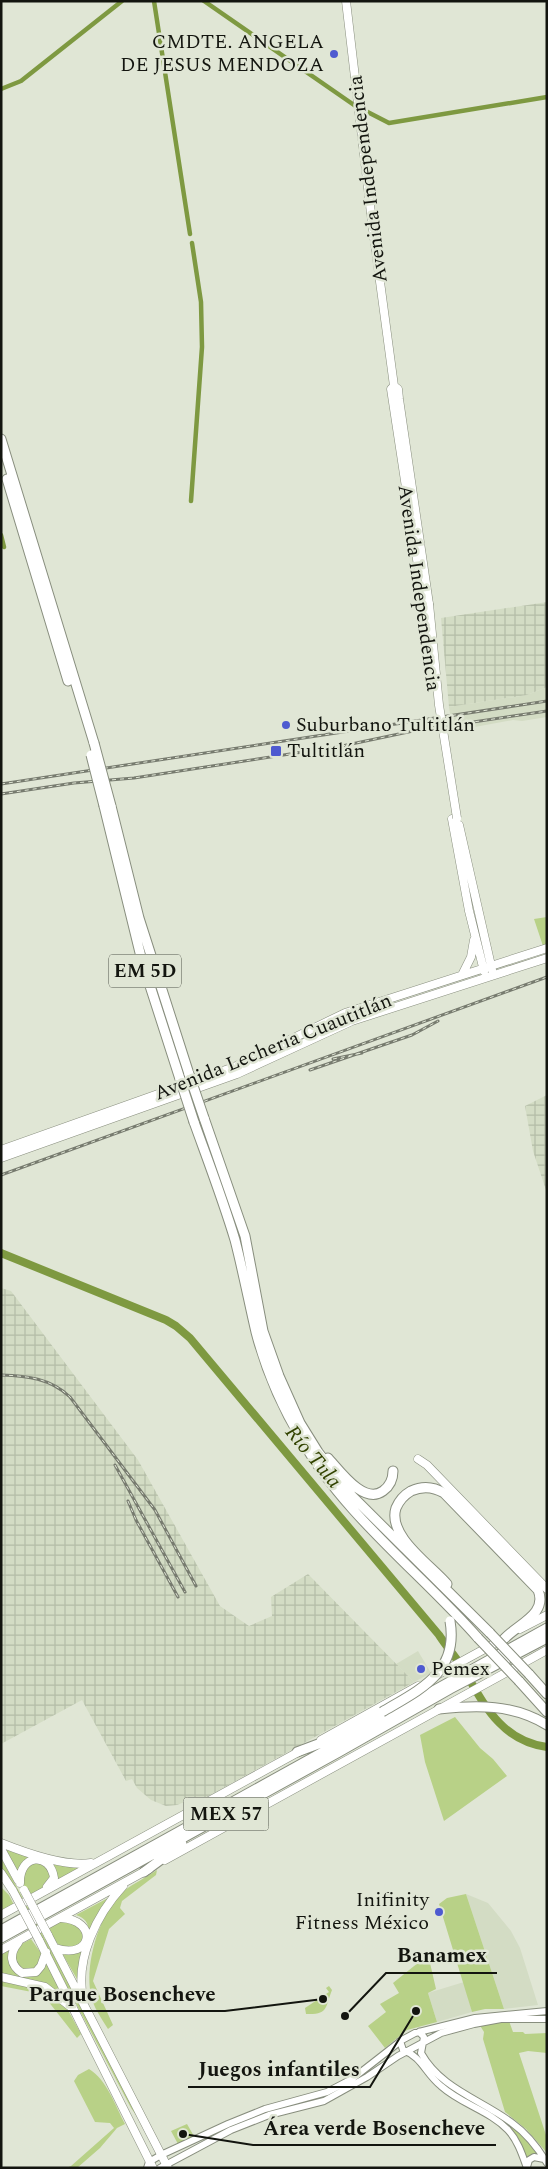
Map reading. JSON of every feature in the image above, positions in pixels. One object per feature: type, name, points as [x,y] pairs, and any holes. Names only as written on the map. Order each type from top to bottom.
[{"type":"highway","name":"EM 5D","points":[[1,439],[29,545]]},
{"type":"highway","name":"EM 5D","points":[[1,459],[91,744],[120,859],[138,918],[245,1236],[264,1331],[279,1376],[293,1409],[318,1452],[352,1496],[490,1633],[547,1694]]},
{"type":"highway","name":"EM 5D","points":[[120,859],[142,960],[234,1239],[260,1344],[272,1381],[288,1415],[307,1449],[363,1520],[431,1587],[547,1712]]},
{"type":"highway","points":[[293,1409],[300,1414],[324,1453],[361,1492],[372,1495],[382,1492],[390,1483],[394,1470]]},
{"type":"highway","points":[[474,1617],[460,1597],[399,1534],[395,1514],[398,1504],[405,1494],[416,1487],[436,1489],[447,1496],[538,1590],[540,1600],[537,1612],[504,1639]]},
{"type":"highway","points":[[298,1752],[337,1737],[382,1712],[419,1691],[437,1674],[450,1650],[451,1633],[447,1611],[431,1587]]},
{"type":"highway","name":"MEX 57","points":[[1,1930],[449,1686],[547,1628]]},
{"type":"highway","name":"MEX 57","points":[[476,1671],[547,1638]]},
{"type":"highway","name":"MEX 57","points":[[1,1938],[218,1818],[449,1686]]},
{"type":"highway","points":[[439,1709],[457,1703],[500,1708],[520,1713],[547,1725]]},
{"type":"highway","points":[[144,1872],[218,1818]]},
{"type":"main road","name":"Avenida Independencia","points":[[346,1],[372,222],[394,386],[398,389],[400,399],[455,819],[474,936],[483,968],[490,976]]},
{"type":"main road","name":"Avenida Independencia","points":[[455,819],[491,965],[490,976]]},
{"type":"main road","points":[[462,975],[471,957],[474,936]]},
{"type":"main road","name":"Avenida Lecheria Cuautitlán","points":[[1,1150],[234,1067],[345,1013],[547,948]]},
{"type":"main road","name":"Avenida Lecheria Cuautitlán","points":[[1,1158],[237,1074],[352,1021],[547,958]]},
{"type":"main road","points":[[418,1458],[427,1465],[547,1589]]},
{"type":"main road","points":[[2,1914],[547,1614]]},
{"type":"main road","points":[[457,1703],[484,1685],[547,1650]]},
{"type":"main road","points":[[1,1950],[439,1709]]},
{"type":"main road","points":[[1,1843],[21,1851],[76,1864],[95,1863]]},
{"type":"main road","points":[[1,1849],[55,1948],[161,2155],[165,2167]]},
{"type":"main road","points":[[22,1886],[20,1872],[22,1866],[30,1860],[42,1860],[51,1867],[54,1878],[50,1885],[39,1894]]},
{"type":"main road","points":[[1,1874],[46,1952],[150,2166]]},
{"type":"main road","points":[[85,2007],[81,1986],[82,1969],[97,1920],[109,1901],[128,1881]]},
{"type":"main road","points":[[1,1883],[11,1889]]},
{"type":"main road","points":[[55,1948],[71,1952],[76,1951],[83,1946],[86,1938],[83,1925],[76,1919],[61,1918]]},
{"type":"main road","points":[[21,1939],[13,1949],[11,1958],[15,1968],[22,1973],[36,1972],[41,1966],[46,1952]]},
{"type":"main road","points":[[1,1977],[45,1987],[54,1992],[75,2010]]},
{"type":"street","points":[[150,2166],[161,2155],[208,2132],[265,2109],[327,2092],[352,2079],[400,2041],[419,2032],[475,2018],[547,2011]]},
{"type":"street","points":[[165,2167],[231,2130],[269,2115],[324,2101],[367,2077],[398,2056],[409,2052],[441,2033],[501,2019],[547,2019]]},
{"type":"street","points":[[419,2032],[424,2038],[422,2044],[423,2055],[438,2076],[455,2090],[511,2122],[528,2137],[545,2161]]},
{"type":"street","points":[[400,2041],[403,2050],[417,2058],[441,2087],[499,2122],[520,2148],[527,2167]]},
{"type":"street","points":[[527,2167],[532,2158],[538,2156],[545,2161]]},
{"type":"shaded area","points":[[547,602],[547,687],[527,695],[449,707],[441,618]]},
{"type":"shaded area","points":[[547,687],[547,717],[522,721],[513,720],[453,731],[449,707],[527,695]]},
{"type":"shaded area","points":[[547,1095],[547,1193],[533,1151],[525,1106]]},
{"type":"shaded area","points":[[1,1288],[11,1291],[138,1460],[220,1606],[249,1626],[272,1616],[271,1597],[308,1574],[414,1682],[194,1804],[187,1801],[177,1805],[166,1806],[151,1800],[137,1788],[132,1779],[126,1781],[82,1700],[1,1744]]},
{"type":"shaded area","points":[[418,1651],[431,1673],[414,1682],[396,1664]]},
{"type":"shaded area","points":[[466,1894],[488,1903],[511,1931],[520,1948],[538,2005],[504,2009]]},
{"type":"shaded area","points":[[464,1982],[472,2012],[437,2022],[428,1993]]},
{"type":"green space","points":[[547,917],[547,944],[543,946],[534,919]]},
{"type":"green space","points":[[455,1717],[480,1748],[493,1759],[507,1776],[444,1821],[425,1762],[420,1735]]},
{"type":"green space","points":[[3,1848],[84,1866],[56,1881],[49,1862],[22,1863],[17,1872]]},
{"type":"green space","points":[[1,1858],[97,2035],[143,2125],[131,2108],[14,1886],[1,1869]]},
{"type":"green space","points":[[40,1861],[51,1873],[48,1885],[30,1896],[22,1882],[24,1867]]},
{"type":"green space","points":[[157,1870],[156,1875],[122,1901],[120,1908],[125,1914],[109,1929],[93,1981],[113,2025],[108,2029],[92,1999],[89,1983],[92,1954],[96,1939],[101,1924],[115,1900],[128,1888]]},
{"type":"green space","points":[[1,1887],[9,1895],[14,1905],[1,1911]]},
{"type":"green space","points":[[466,1894],[504,2009],[485,2009],[472,2012],[439,1904],[447,1898]]},
{"type":"green space","points":[[108,1898],[95,1920],[81,1986],[62,1953],[74,1954],[85,1948],[88,1938],[87,1924],[85,1920],[76,1915]]},
{"type":"green space","points":[[63,1920],[75,1921],[84,1937],[79,1947],[62,1948],[54,1940],[48,1928]]},
{"type":"green space","points":[[31,1939],[41,1953],[41,1961],[28,1970],[18,1967],[14,1952],[18,1946]]},
{"type":"green space","points":[[12,1949],[9,1964],[14,1970],[23,1975],[35,1975],[46,1961],[68,2000],[44,1985],[1,1973],[1,1954]]},
{"type":"green space","points":[[429,1954],[434,1960],[430,1963],[436,1989],[428,1993],[437,2022],[407,2030],[385,2048],[368,2026],[386,2012],[380,2004],[399,1993],[393,1983]]},
{"type":"green space","points":[[1,1979],[47,1991],[68,2010],[81,2034],[77,2038],[48,2001],[37,1993],[1,1986]]},
{"type":"green space","points":[[329,1986],[332,1990],[325,2009],[319,2013],[306,2014],[305,2008],[329,1992],[326,1988]]},
{"type":"green space","points":[[509,2021],[513,2032],[523,2032],[525,2034],[547,2033],[547,2053],[528,2051],[519,2053],[547,2138],[547,2153],[526,2129],[505,2112],[483,2039],[484,2032],[479,2024]]},
{"type":"green space","points":[[89,2069],[106,2086],[125,2124],[117,2128],[100,2148],[77,2168],[66,2168],[71,2166],[114,2128],[110,2123],[95,2122],[74,2081],[78,2075]]},
{"type":"green space","points":[[488,2108],[516,2127],[538,2153],[527,2161],[521,2147]]},
{"type":"green space","points":[[187,2124],[195,2138],[178,2144],[171,2131]]},
{"type":"waterway","points":[[1,89],[21,81],[122,1]]},
{"type":"waterway","points":[[154,1],[190,234]]},
{"type":"waterway","points":[[204,1],[354,105],[389,123],[547,97]]},
{"type":"waterway","points":[[191,501],[202,347],[201,302],[192,243]]},
{"type":"waterway","points":[[1,535],[4,547]]},
{"type":"waterway","name":"Río Tula","points":[[1,1253],[166,1320],[190,1338],[439,1635],[495,1718],[517,1737],[547,1747]]},
{"type":"railway","points":[[1,784],[547,701]]},
{"type":"railway","points":[[1,794],[74,783],[134,778],[342,746],[413,731],[547,711]]},
{"type":"railway","points":[[1,1175],[547,977]]},
{"type":"railway","points":[[310,1070],[412,1035],[438,1021]]},
{"type":"railway","points":[[333,1059],[362,1053]]},
{"type":"railway","points":[[1,1375],[38,1379],[54,1386],[70,1397],[155,1510],[196,1586]]},
{"type":"railway","points":[[115,1465],[185,1592]]},
{"type":"railway","points":[[128,1501],[136,1520],[178,1597]]},
{"type":"place","name":"CMDTE. ANGELA DE JESUS MENDOZA","points":[[334,54]]},
{"type":"place","name":"Suburbano Tultitlán","points":[[286,725]]},
{"type":"place","name":"Tultitlán","points":[[276,751]]},
{"type":"place","name":"Pemex","points":[[421,1669]]},
{"type":"place","name":"Inifinity Fitness México","points":[[439,1912]]},
{"type":"place","name":"Parque Bosencheve","points":[[323,1999]]},
{"type":"place","name":"Juegos infantiles","points":[[416,2011]]},
{"type":"place","name":"Banamex","points":[[345,2016]]},
{"type":"place","name":"Área verde Bosencheve","points":[[183,2134]]}]
